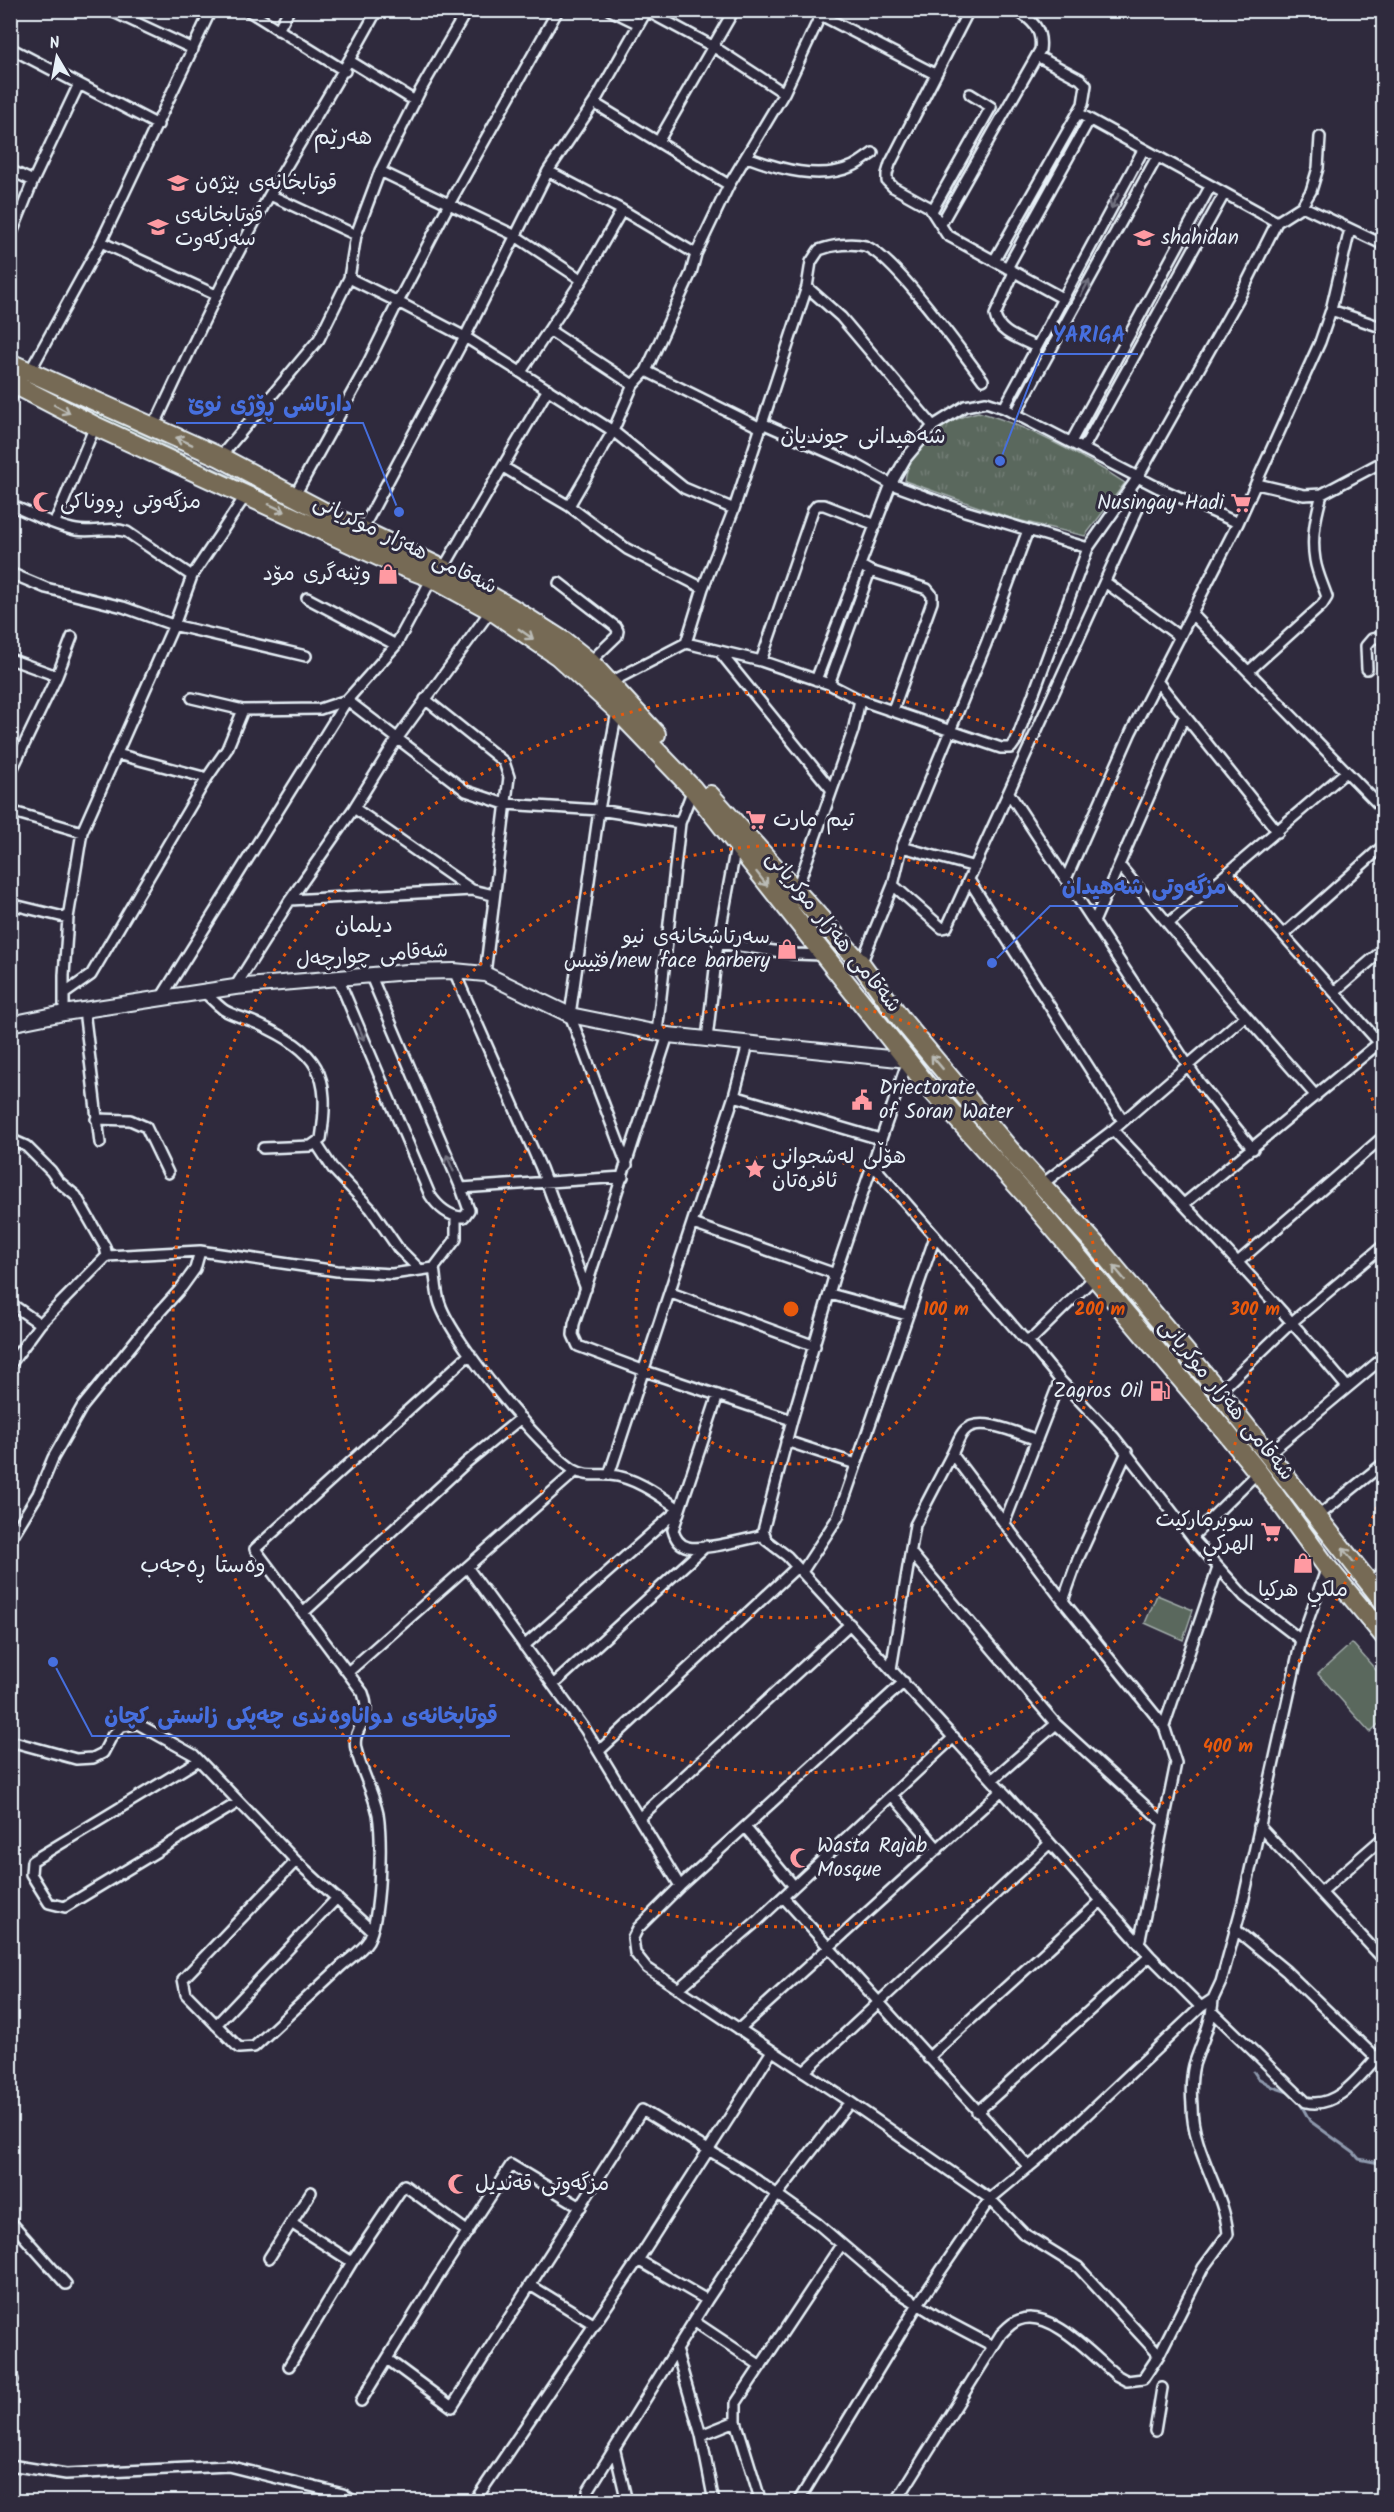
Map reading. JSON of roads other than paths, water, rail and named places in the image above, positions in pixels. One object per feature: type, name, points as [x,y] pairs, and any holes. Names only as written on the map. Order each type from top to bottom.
[{"type":"highway","name":"شەقامی ھەژار موکریانی","points":[[10,363],[17,385],[95,426],[247,494],[300,506]]},
{"type":"highway","name":"شەقامی ھەژار موکریانی","points":[[17,385],[149,426],[220,457],[391,562],[437,574],[510,607],[565,642],[590,662],[611,682],[861,964],[901,1019],[1219,1392],[1317,1517],[1376,1577],[1383,1602]]},
{"type":"highway","name":"شەقامی ھەژار موکریانی","points":[[331,524],[362,530],[437,574],[558,656],[617,710],[693,789],[822,955],[908,1060],[1081,1260],[1258,1472],[1327,1567],[1383,1636]]},
{"type":"highway","points":[[1081,1260],[1096,1245]]},
{"type":"main road","name":"شەقامی چوارچەل","points":[[10,1024],[64,1013],[234,987],[370,974],[454,971],[485,974],[570,1015],[663,1034],[908,1060]]},
{"type":"street","points":[[109,10],[193,49]]},
{"type":"street","points":[[17,385],[101,242],[211,10]]},
{"type":"street","points":[[247,10],[345,71]]},
{"type":"street","points":[[278,30],[289,10]]},
{"type":"street","points":[[149,426],[159,416],[216,294],[270,195],[345,71],[377,10]]},
{"type":"street","points":[[220,457],[320,339],[349,278],[356,235],[380,171],[415,101],[467,10]]},
{"type":"street","points":[[610,10],[639,24]]},
{"type":"street","points":[[657,142],[734,10]]},
{"type":"street","points":[[811,10],[822,13],[935,74]]},
{"type":"street","points":[[969,10],[887,174],[887,181],[893,188],[929,207],[947,235],[1062,298]]},
{"type":"street","points":[[941,224],[1040,50],[1040,36],[1029,14],[1016,10]]},
{"type":"street","points":[[300,506],[398,302],[449,204],[558,11]]},
{"type":"street","points":[[362,530],[465,337],[548,171],[594,103],[647,11],[714,47],[784,93]]},
{"type":"street","points":[[569,506],[613,431],[633,385],[646,371],[729,184],[784,93],[822,13]]},
{"type":"street","points":[[10,48],[158,125]]},
{"type":"street","points":[[994,261],[1086,95],[1086,85],[1080,79],[1037,56]]},
{"type":"street","points":[[350,61],[415,101]]},
{"type":"street","points":[[10,238],[33,181],[79,84]]},
{"type":"street","points":[[932,211],[991,106],[970,94]]},
{"type":"street","points":[[594,103],[729,184]]},
{"type":"street","points":[[1078,113],[1277,222]]},
{"type":"street","points":[[1036,347],[1001,328],[995,315],[1011,270],[1089,120]]},
{"type":"street","points":[[611,682],[686,643],[760,661],[829,684],[860,700],[1001,748],[1011,748],[1016,741],[1088,548],[1138,477],[1240,296],[1277,222],[1302,206],[1311,191],[1318,168],[1320,137]]},
{"type":"street","points":[[1004,408],[1143,150]]},
{"type":"street","points":[[747,157],[777,168],[826,172],[853,166],[873,153]]},
{"type":"street","points":[[1016,413],[1157,157]]},
{"type":"street","points":[[10,170],[33,181]]},
{"type":"street","points":[[380,171],[514,235],[582,280]]},
{"type":"street","points":[[548,171],[622,210],[696,254]]},
{"type":"street","points":[[1071,442],[1210,187]]},
{"type":"street","points":[[1083,449],[1224,194]]},
{"type":"street","points":[[270,195],[356,235]]},
{"type":"street","points":[[1302,206],[1383,245]]},
{"type":"street","points":[[521,372],[582,280],[622,210]]},
{"type":"street","points":[[1066,879],[1131,732],[1257,484],[1320,342],[1331,310],[1350,229]]},
{"type":"street","points":[[101,242],[216,294]]},
{"type":"street","points":[[686,643],[703,588],[734,509],[807,287],[811,262],[819,250],[838,245],[864,246],[884,259],[924,303],[983,380]]},
{"type":"street","points":[[349,278],[465,337],[613,431],[684,488],[734,509]]},
{"type":"street","points":[[807,287],[841,317],[933,426]]},
{"type":"street","points":[[1331,310],[1383,328]]},
{"type":"street","points":[[549,330],[633,385]]},
{"type":"street","points":[[646,371],[761,426],[857,465],[891,484],[965,511],[1088,548]]},
{"type":"street","points":[[161,998],[347,700],[396,645],[548,388]]},
{"type":"street","points":[[829,684],[866,568],[876,525],[891,484],[914,446],[933,426],[965,406],[986,402],[1016,413],[1138,477],[1238,523]]},
{"type":"street","points":[[55,522],[95,426]]},
{"type":"street","points":[[1257,484],[1304,495],[1322,494],[1383,461]]},
{"type":"street","points":[[503,466],[569,506],[627,549],[703,588]]},
{"type":"street","points":[[64,1013],[68,918],[82,832],[173,625],[192,576],[247,494]]},
{"type":"street","points":[[1249,671],[1322,605],[1327,597],[1315,563],[1313,531],[1322,494]]},
{"type":"street","points":[[893,885],[944,929],[948,926],[1141,502]]},
{"type":"street","points":[[10,505],[73,530],[88,532],[115,528],[127,532],[192,576]]},
{"type":"street","points":[[760,661],[813,510],[817,505],[824,505],[876,525]]},
{"type":"street","points":[[861,964],[893,885],[902,847],[986,644],[1028,530]]},
{"type":"street","points":[[816,680],[866,568]]},
{"type":"street","points":[[866,568],[927,590],[932,595],[932,602],[893,710]]},
{"type":"street","points":[[10,573],[46,588],[123,607],[173,625],[306,656]]},
{"type":"street","points":[[1106,582],[1180,637]]},
{"type":"street","points":[[558,583],[616,627],[618,631],[617,636],[590,662]]},
{"type":"street","points":[[307,598],[396,645]]},
{"type":"street","points":[[234,987],[290,900],[354,808],[397,739],[491,610]]},
{"type":"street","points":[[1192,614],[1383,810]]},
{"type":"street","points":[[1367,669],[1365,646],[1372,639],[1383,636]]},
{"type":"street","points":[[10,774],[57,676],[72,637]]},
{"type":"street","points":[[719,651],[831,789]]},
{"type":"street","points":[[10,659],[57,676]]},
{"type":"street","points":[[1157,681],[1278,832]]},
{"type":"street","points":[[192,698],[243,710],[320,709],[347,700]]},
{"type":"street","points":[[425,699],[504,762],[509,777],[485,974]]},
{"type":"street","points":[[347,700],[466,791],[505,804],[599,810],[680,823]]},
{"type":"street","points":[[796,891],[853,731],[860,700]]},
{"type":"street","points":[[64,994],[91,975],[207,778],[227,749],[243,710]]},
{"type":"street","points":[[617,710],[599,810],[570,1015],[627,1165]]},
{"type":"street","points":[[1094,922],[1184,717]]},
{"type":"street","points":[[117,754],[207,778]]},
{"type":"street","points":[[1169,923],[1346,772]]},
{"type":"street","points":[[693,789],[680,823],[663,1034],[623,1178],[573,1324],[573,1335],[578,1346],[792,1420]]},
{"type":"street","points":[[1009,793],[1199,1082],[1253,1149]]},
{"type":"street","points":[[354,808],[472,890]]},
{"type":"street","points":[[10,811],[82,832]]},
{"type":"street","points":[[1284,934],[1383,845]]},
{"type":"street","points":[[707,1039],[718,943],[736,846]]},
{"type":"street","points":[[902,847],[975,867]]},
{"type":"street","points":[[1120,866],[1245,1016],[1316,1096]]},
{"type":"street","points":[[1184,1204],[1381,1045],[1229,874]]},
{"type":"street","points":[[969,880],[1123,1121]]},
{"type":"street","points":[[290,900],[472,890],[493,895]]},
{"type":"street","points":[[10,904],[68,918]]},
{"type":"street","points":[[718,943],[795,954],[822,955]]},
{"type":"street","points":[[1334,992],[1383,949]]},
{"type":"street","points":[[454,971],[546,1181],[586,1289]]},
{"type":"street","points":[[338,978],[430,1194],[443,1210],[456,1217],[467,1216],[469,1210],[461,1188],[370,974]]},
{"type":"street","points":[[204,992],[225,1010],[279,1034],[300,1047],[320,1072],[325,1095],[321,1139],[312,1146],[263,1148]]},
{"type":"street","points":[[84,1010],[100,1143]]},
{"type":"street","points":[[1041,1185],[1113,1130],[1245,1016]]},
{"type":"street","points":[[609,1475],[693,1224],[734,1096],[748,1044]]},
{"type":"street","points":[[908,1060],[834,1277],[786,1440],[763,1531],[766,1540],[800,1569],[1139,1944],[1201,2007]]},
{"type":"street","points":[[734,1096],[880,1139]]},
{"type":"street","points":[[96,1119],[130,1120],[146,1127],[168,1173]]},
{"type":"street","points":[[1113,1130],[1238,1262],[1347,1388]]},
{"type":"street","points":[[1238,1262],[1383,1136]]},
{"type":"street","points":[[10,1139],[26,1146],[37,1155],[58,1182],[76,1196],[105,1247],[106,1256]]},
{"type":"street","points":[[316,1143],[333,1169],[371,1209],[398,1248],[419,1269]]},
{"type":"street","points":[[873,1165],[1017,1333],[1027,1340],[1060,1380],[1127,1452],[1218,1568],[1245,1597],[1301,1640]]},
{"type":"street","points":[[461,1188],[623,1178]]},
{"type":"street","points":[[456,1217],[456,1239],[434,1268],[440,1304],[458,1339],[544,1445],[576,1471],[595,1477],[609,1475],[628,1480],[656,1493],[679,1509]]},
{"type":"street","points":[[693,1224],[830,1272],[834,1277]]},
{"type":"street","points":[[598,1751],[800,1569],[838,1516],[935,1237]]},
{"type":"street","points":[[1219,1392],[1292,1322],[1383,1245]]},
{"type":"street","points":[[10,1365],[40,1324],[106,1256],[200,1251],[322,1270],[392,1274],[434,1268]]},
{"type":"street","points":[[10,1540],[38,1494],[53,1458],[82,1407],[148,1324],[182,1287],[195,1269],[200,1251]]},
{"type":"street","points":[[1027,1340],[1034,1337],[1095,1277]]},
{"type":"street","points":[[670,1293],[815,1346]]},
{"type":"street","points":[[830,1294],[908,1315]]},
{"type":"street","points":[[10,1303],[40,1324]]},
{"type":"street","points":[[296,1861],[183,1980],[186,1994],[239,2048],[254,2048],[367,1942],[375,1915],[380,1852],[378,1817],[373,1793],[356,1748],[356,1735],[366,1719],[368,1705],[363,1693],[348,1672],[255,1549],[470,1354]]},
{"type":"street","points":[[1269,1453],[1383,1357]]},
{"type":"street","points":[[1005,1524],[1060,1380]]},
{"type":"street","points":[[718,1395],[679,1509],[673,1530],[676,1540],[687,1547],[706,1546],[765,1535]]},
{"type":"street","points":[[303,1613],[466,1462],[521,1418]]},
{"type":"street","points":[[891,1669],[915,1525],[965,1430],[975,1424],[987,1423],[1037,1440]]},
{"type":"street","points":[[786,1440],[856,1464]]},
{"type":"street","points":[[1063,1601],[1082,1550],[1127,1452]]},
{"type":"street","points":[[952,1454],[1063,1601],[1164,1726],[1176,1763],[1139,1944]]},
{"type":"street","points":[[1317,1517],[1383,1463]]},
{"type":"street","points":[[348,1672],[576,1471]]},
{"type":"street","points":[[1194,1540],[1195,1534],[1258,1472]]},
{"type":"street","points":[[524,1646],[679,1509]]},
{"type":"street","points":[[553,1685],[706,1546]]},
{"type":"street","points":[[911,1552],[1056,1724],[1164,1823]]},
{"type":"street","points":[[467,1567],[598,1751],[680,1886]]},
{"type":"street","points":[[896,2502],[993,2346],[1009,2326],[1019,2320],[1034,2318],[1059,2326],[1127,2381],[1143,2379],[1159,2355],[1175,2319],[1203,2268],[1228,2234],[1226,2216],[1203,2158],[1191,2108],[1193,2068],[1213,2012],[1214,1999],[1221,1982],[1235,1929],[1301,1640],[1327,1567]]},
{"type":"street","points":[[1164,1726],[1218,1568]]},
{"type":"street","points":[[639,1818],[850,1624]]},
{"type":"street","points":[[904,1682],[680,1886],[639,1928],[633,1938],[635,1953],[647,1968],[850,2102],[990,2199],[1023,2233],[1078,2267],[1159,2355]]},
{"type":"street","points":[[10,1740],[76,1759],[93,1758],[103,1753],[112,1736],[122,1726],[138,1724],[198,1760],[296,1861],[371,1930]]},
{"type":"street","points":[[992,1780],[1056,1724]]},
{"type":"street","points":[[678,1989],[794,1886],[954,1737]]},
{"type":"street","points":[[198,1760],[32,1861],[31,1874],[49,1903],[65,1907],[239,1802]]},
{"type":"street","points":[[739,2029],[1002,1790]]},
{"type":"street","points":[[892,1795],[938,1849]]},
{"type":"street","points":[[1260,1826],[1383,1960]]},
{"type":"street","points":[[745,1827],[794,1886]]},
{"type":"street","points":[[1321,1892],[1383,1837]]},
{"type":"street","points":[[804,2072],[1050,1843]]},
{"type":"street","points":[[783,1896],[1029,2167]]},
{"type":"street","points":[[216,2025],[337,1898]]},
{"type":"street","points":[[928,2058],[1101,1901]]},
{"type":"street","points":[[1235,1929],[1286,1971],[1376,2058]]},
{"type":"street","points":[[977,2112],[1150,1956]]},
{"type":"street","points":[[798,2502],[918,2304],[990,2199],[1029,2167],[1201,2007],[1214,1999]]},
{"type":"street","points":[[1213,2012],[1306,2102],[1317,2105],[1329,2102],[1343,2092],[1383,2050]]},
{"type":"street","points":[[474,2502],[638,2260],[772,2051]]},
{"type":"street","points":[[588,2491],[677,2353],[707,2300],[777,2195],[850,2102]]},
{"type":"street","points":[[387,2359],[452,2407],[642,2110],[709,2150],[777,2195],[818,2224],[886,2282],[918,2304],[993,2346]]},
{"type":"street","points":[[361,2402],[511,2165],[581,2207]]},
{"type":"street","points":[[289,2366],[352,2262],[404,2185],[468,2232]]},
{"type":"street","points":[[269,2258],[311,2192]]},
{"type":"street","points":[[10,2221],[66,2284]]},
{"type":"street","points":[[291,2223],[352,2262]]},
{"type":"street","points":[[761,2502],[736,2421],[736,2403],[841,2245]]},
{"type":"street","points":[[638,2260],[707,2300]]},
{"type":"street","points":[[530,2285],[595,2325]]},
{"type":"street","points":[[694,2322],[761,2366]]},
{"type":"street","points":[[677,2353],[701,2435],[714,2502]]},
{"type":"street","points":[[1155,2431],[1162,2388]]},
{"type":"street","points":[[701,2435],[736,2421]]},
{"type":"street","points":[[615,2451],[627,2502]]},
{"type":"street","points":[[10,2465],[66,2474],[228,2466],[343,2494],[355,2502]]},
{"type":"waterway","points":[[1254,2072],[1258,2078],[1273,2087],[1291,2093],[1300,2103],[1310,2121],[1359,2159],[1384,2164]]},
{"type":"place","name":"قوتابخانەی بێژەن","points":[[178,183]]},
{"type":"place","name":"قوتابخانەی سەرکەوت","points":[[158,227]]},
{"type":"place","name":"shahidan","points":[[1144,238]]},
{"type":"place","name":"YARIGA","points":[[1000,461]]},
{"type":"place","name":"مزگەوتی ڕووناکی","points":[[43,502]]},
{"type":"place","name":"Nusingay Hadi","points":[[1241,503]]},
{"type":"place","name":"دارتاشی ڕۆژی نوێ","points":[[399,512]]},
{"type":"place","name":"وێنەگری مۆد","points":[[388,574]]},
{"type":"place","name":"تيم مارت","points":[[756,820]]},
{"type":"place","name":"سەرتاشخانەی نیو فێیس/new face barbery","points":[[787,949]]},
{"type":"place","name":"مزگەوتی شەهیدان","points":[[992,963]]},
{"type":"place","name":"Driectorate of Soran Water","points":[[862,1100]]},
{"type":"place","name":"هۆڵی لەشجوانی ئافرەتان","points":[[755,1169]]},
{"type":"place","name":"Zagros Oil","points":[[1160,1391]]},
{"type":"place","name":"سوبرماركيت الهركي","points":[[1271,1532]]},
{"type":"place","name":"ملكي هركيا","points":[[1303,1563]]},
{"type":"place","name":"قوتابخانەی دواناوەندی چەپکی زانستی کچان","points":[[53,1662]]},
{"type":"place","name":"Wasta Rajab Mosque","points":[[800,1858]]},
{"type":"place","name":"مزگەوتی قەندیل","points":[[458,2184]]},
{"type":"district","name":"ھەرێم","points":[[343,138]]},
{"type":"district","name":"شەھیدانی جوندیان","points":[[863,437]]},
{"type":"district","name":"دیلمان","points":[[364,926]]},
{"type":"district","name":"وەستا ڕەجەب","points":[[203,1566]]}]
